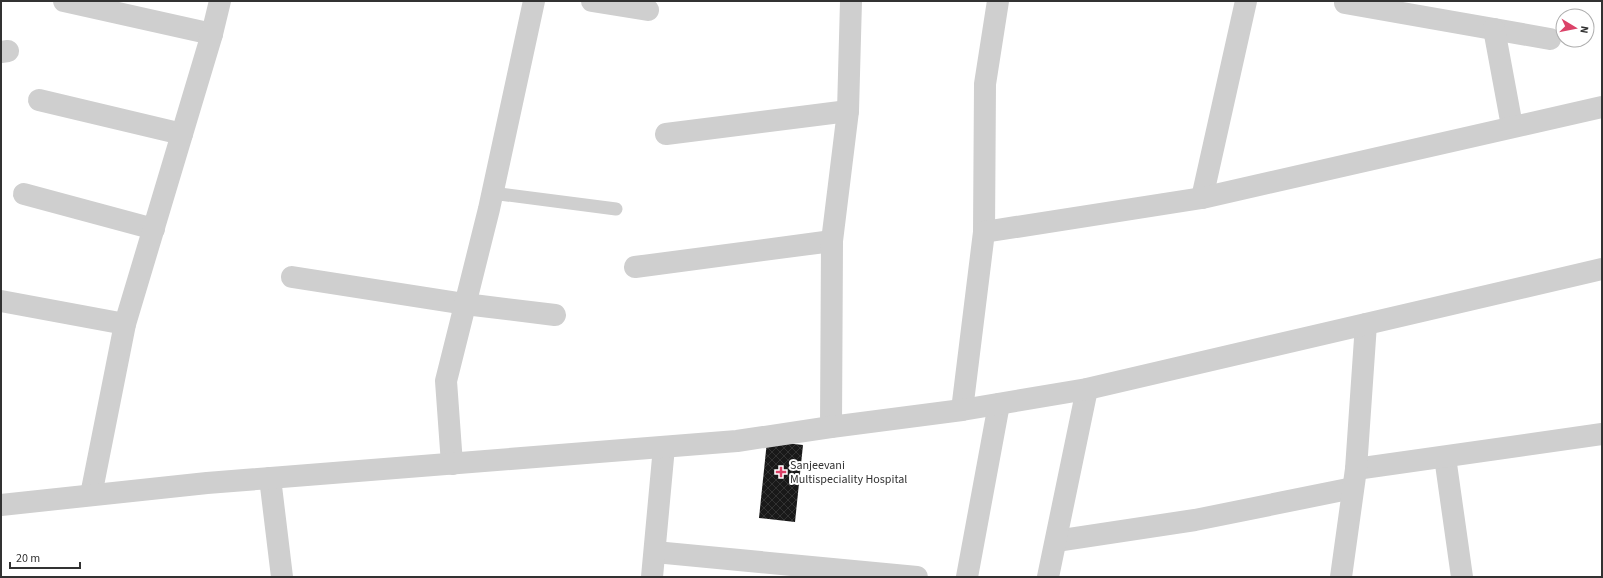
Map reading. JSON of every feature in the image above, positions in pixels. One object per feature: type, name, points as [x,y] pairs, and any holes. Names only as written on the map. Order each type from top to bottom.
[{"type":"street","points":[[64,1],[212,34]]},
{"type":"street","points":[[91,495],[125,324],[212,34],[220,1]]},
{"type":"street","points":[[452,464],[446,381],[492,193],[534,1]]},
{"type":"street","points":[[592,1],[648,10]]},
{"type":"street","points":[[831,426],[832,241],[848,111],[851,1]]},
{"type":"street","points":[[962,410],[984,232],[985,84],[998,1]]},
{"type":"street","points":[[1202,198],[1246,1]]},
{"type":"street","points":[[1345,3],[1550,39]]},
{"type":"street","points":[[1494,29],[1512,126]]},
{"type":"street","points":[[39,100],[182,134]]},
{"type":"street","points":[[984,232],[1202,198],[1512,126],[1602,107]]},
{"type":"street","points":[[666,134],[848,111]]},
{"type":"street","points":[[24,194],[154,229]]},
{"type":"street","points":[[635,266],[832,241]]},
{"type":"street","points":[[1,505],[207,483],[737,442],[831,426],[962,410],[1087,389],[1602,269]]},
{"type":"street","points":[[292,277],[465,304],[555,315]]},
{"type":"street","points":[[1,301],[125,324]]},
{"type":"street","points":[[1341,577],[1354,479],[1366,324]]},
{"type":"street","points":[[1048,577],[1087,389]]},
{"type":"street","points":[[967,577],[999,404]]},
{"type":"street","points":[[1056,541],[1195,520],[1444,457],[1602,434]]},
{"type":"street","points":[[652,577],[664,447]]},
{"type":"street","points":[[1444,457],[1462,577]]},
{"type":"street","points":[[270,478],[282,577]]},
{"type":"street","points":[[655,552],[917,577]]},
{"type":"lane","points":[[492,193],[616,209]]},
{"type":"building","points":[[767,441],[803,445],[795,522],[759,518]]},
{"type":"place","name":"Sanjeevani Multispeciality Hospital","points":[[781,472]]}]
